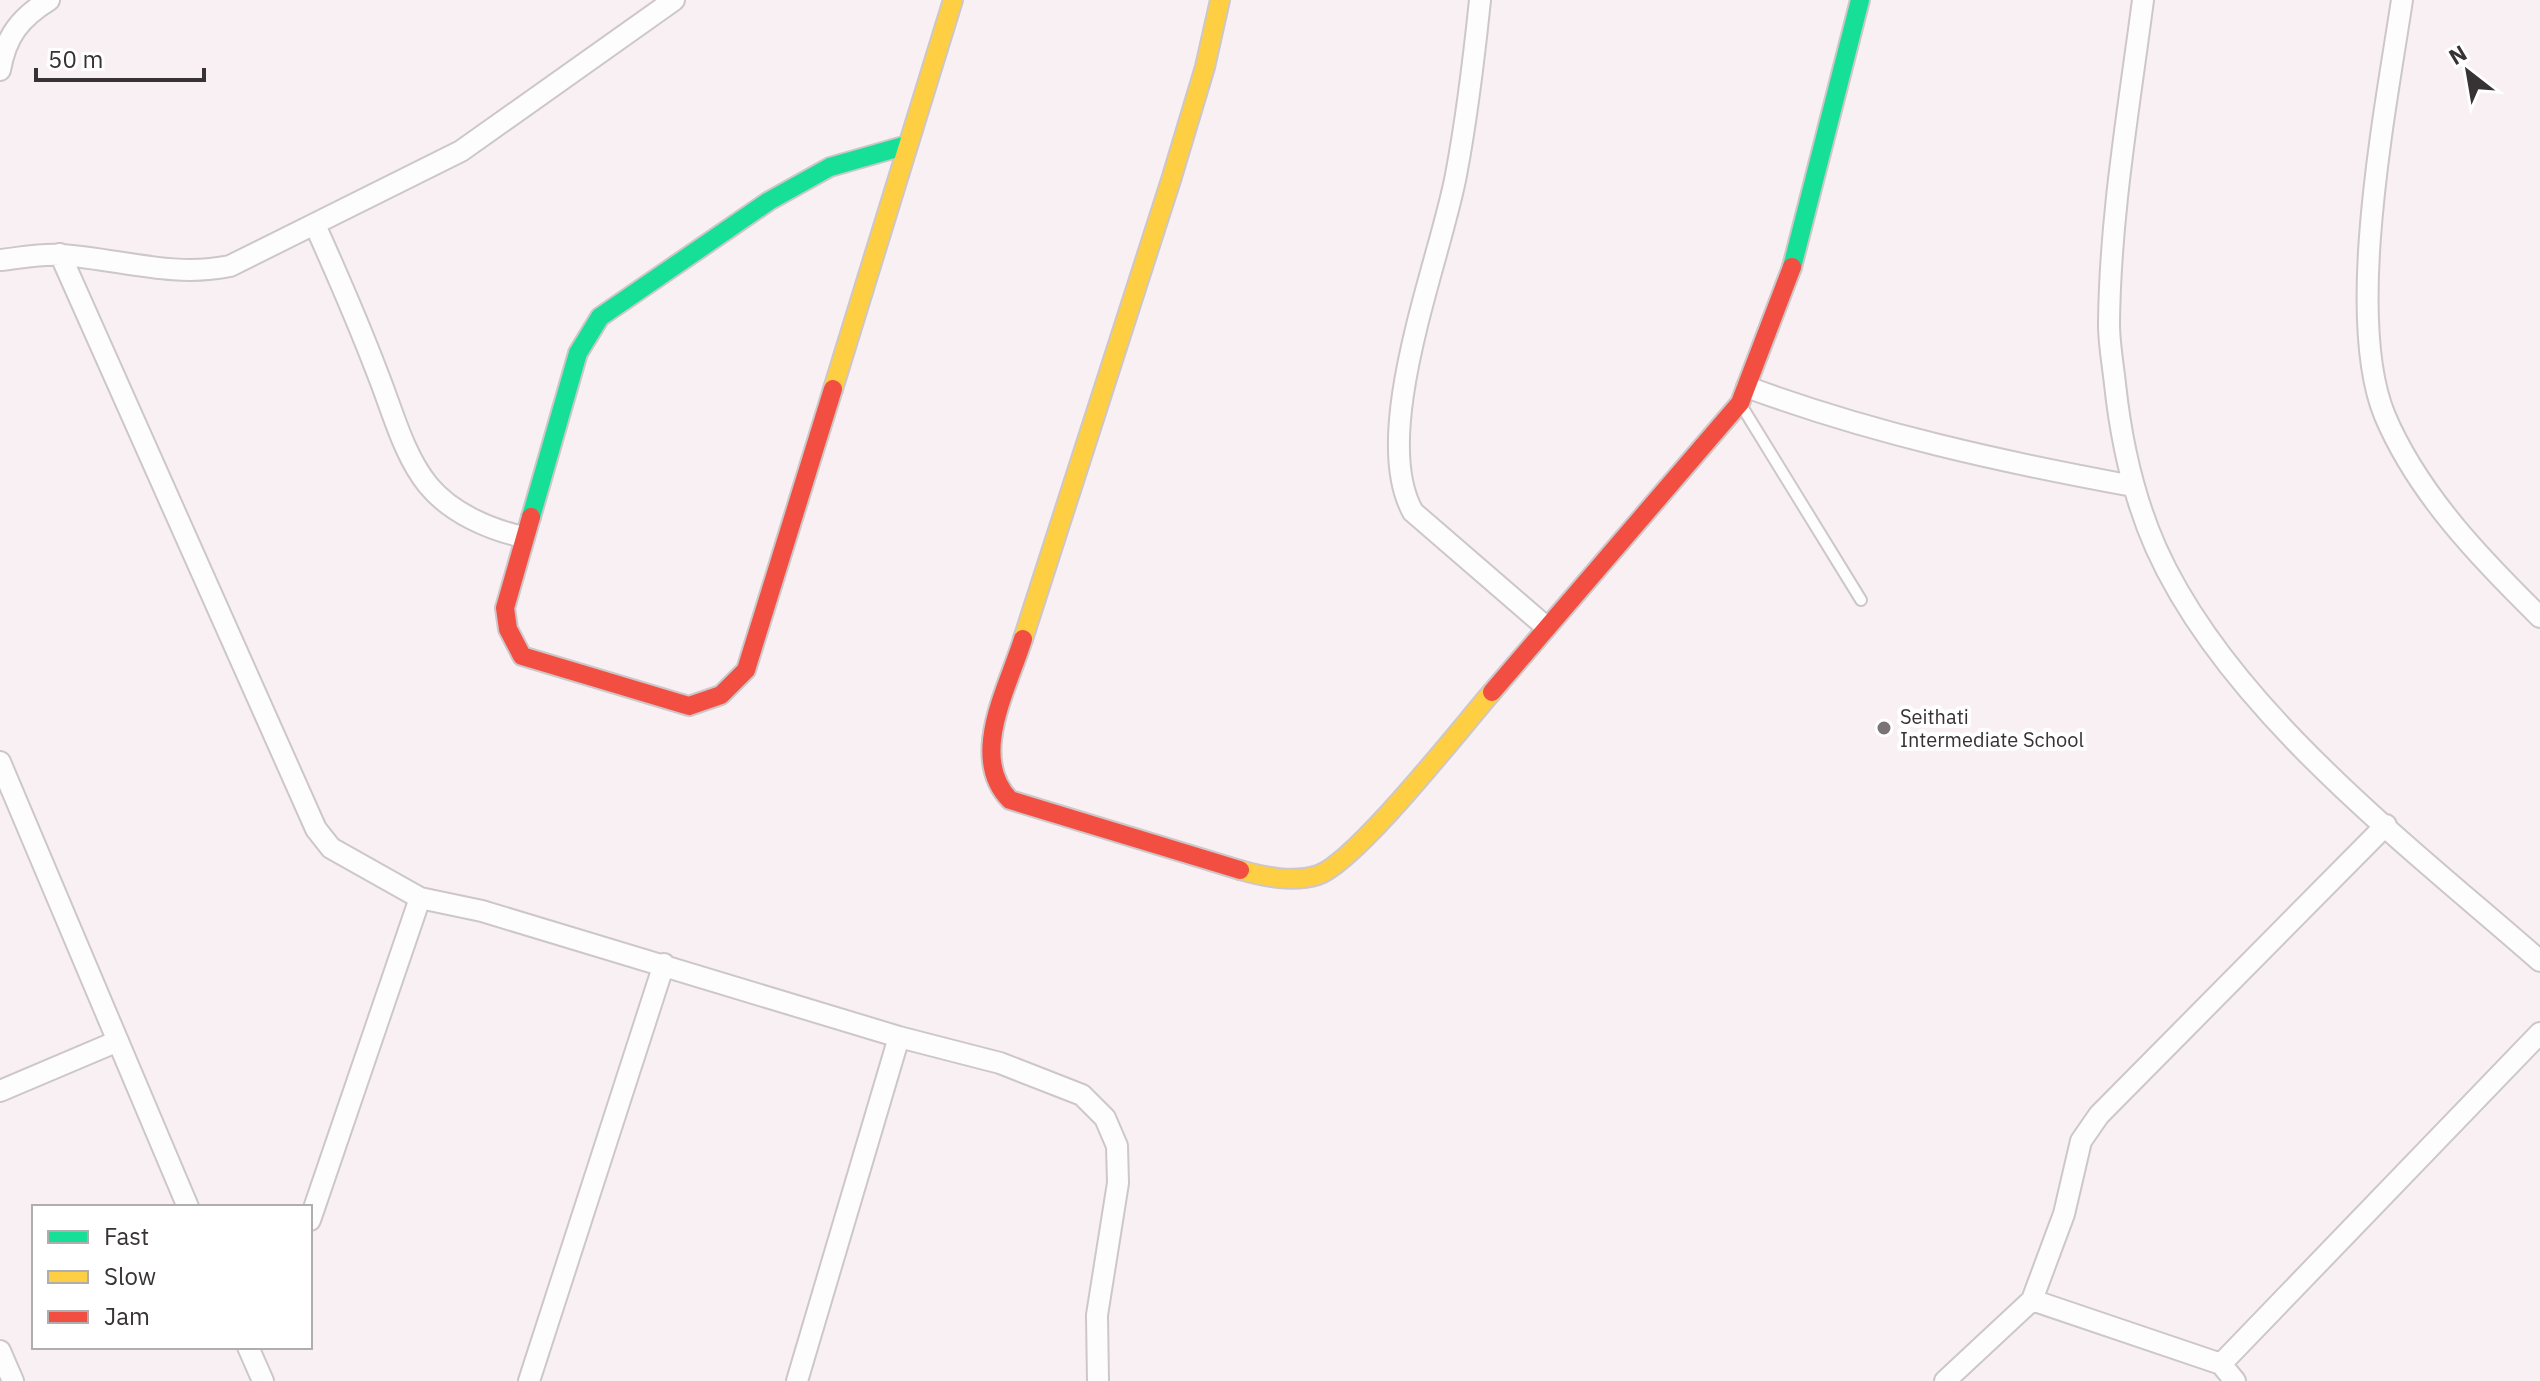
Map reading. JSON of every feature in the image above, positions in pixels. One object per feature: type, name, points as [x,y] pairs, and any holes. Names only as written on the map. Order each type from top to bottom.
[{"type":"street","points":[[0,70],[3,49],[14,28],[49,0]]},
{"type":"street","points":[[0,260],[60,254],[176,271],[204,271],[230,266],[461,151],[674,0]]},
{"type":"street","points":[[907,145],[868,154],[800,182],[600,317],[578,353],[505,608],[508,629],[522,656],[689,706],[715,700],[746,670],[953,0]]},
{"type":"street","points":[[1220,0],[1205,67],[1171,180],[991,739],[988,759],[993,777],[1010,800],[1260,876],[1289,880],[1313,878],[1338,865],[1400,798],[1743,395],[1791,272],[1860,0]]},
{"type":"street","points":[[1480,0],[1457,172],[1408,364],[1400,427],[1399,468],[1402,493],[1413,512],[1545,626]]},
{"type":"street","points":[[2143,0],[2115,211],[2109,327],[2119,424],[2133,486],[2156,548],[2194,616],[2285,729],[2386,825],[2540,961]]},
{"type":"street","points":[[2402,0],[2374,205],[2367,325],[2373,379],[2385,415],[2408,461],[2457,528],[2540,617]]},
{"type":"street","points":[[315,225],[354,313],[407,449],[428,485],[452,506],[493,530],[524,537]]},
{"type":"street","points":[[60,254],[316,829],[331,848],[420,898],[482,911],[899,1037],[1000,1063],[1051,1080],[1082,1095],[1105,1118],[1117,1146],[1118,1183],[1097,1315],[1098,1381]]},
{"type":"street","points":[[1743,395],[1800,407],[1951,449],[2133,486]]},
{"type":"street","points":[[0,762],[187,1205]]},
{"type":"street","points":[[1945,1381],[2032,1300],[2064,1214],[2081,1141],[2099,1115],[2386,825]]},
{"type":"street","points":[[312,1214],[420,898]]},
{"type":"street","points":[[529,1381],[664,964]]},
{"type":"street","points":[[2221,1364],[2540,1033]]},
{"type":"street","points":[[797,1381],[899,1037]]},
{"type":"street","points":[[0,1091],[118,1041]]},
{"type":"street","points":[[2032,1300],[2221,1364],[2235,1381]]},
{"type":"street","points":[[249,1349],[263,1381]]},
{"type":"street","points":[[0,1351],[13,1381]]},
{"type":"lane","points":[[1743,395],[1861,600]]},
{"type":"traffic: fast","points":[[1792,267],[1860,0]]},
{"type":"traffic: fast","points":[[531,517],[578,353],[600,317],[769,201],[830,167],[907,145]]},
{"type":"traffic: slow","points":[[833,389],[953,0]]},
{"type":"traffic: slow","points":[[1023,639],[1171,180],[1205,67],[1220,0]]},
{"type":"traffic: slow","points":[[1240,870],[1269,877],[1299,879],[1318,875],[1335,865],[1381,821],[1492,692]]},
{"type":"traffic: jam","points":[[1492,692],[1740,403],[1792,267]]},
{"type":"traffic: jam","points":[[531,517],[505,608],[508,629],[522,656],[689,706],[721,695],[746,670],[833,389]]},
{"type":"traffic: jam","points":[[1023,639],[1001,700],[992,743],[992,764],[998,783],[1010,800],[1240,870]]},
{"type":"place","name":"Seithati Intermediate School","points":[[1884,728]]}]
